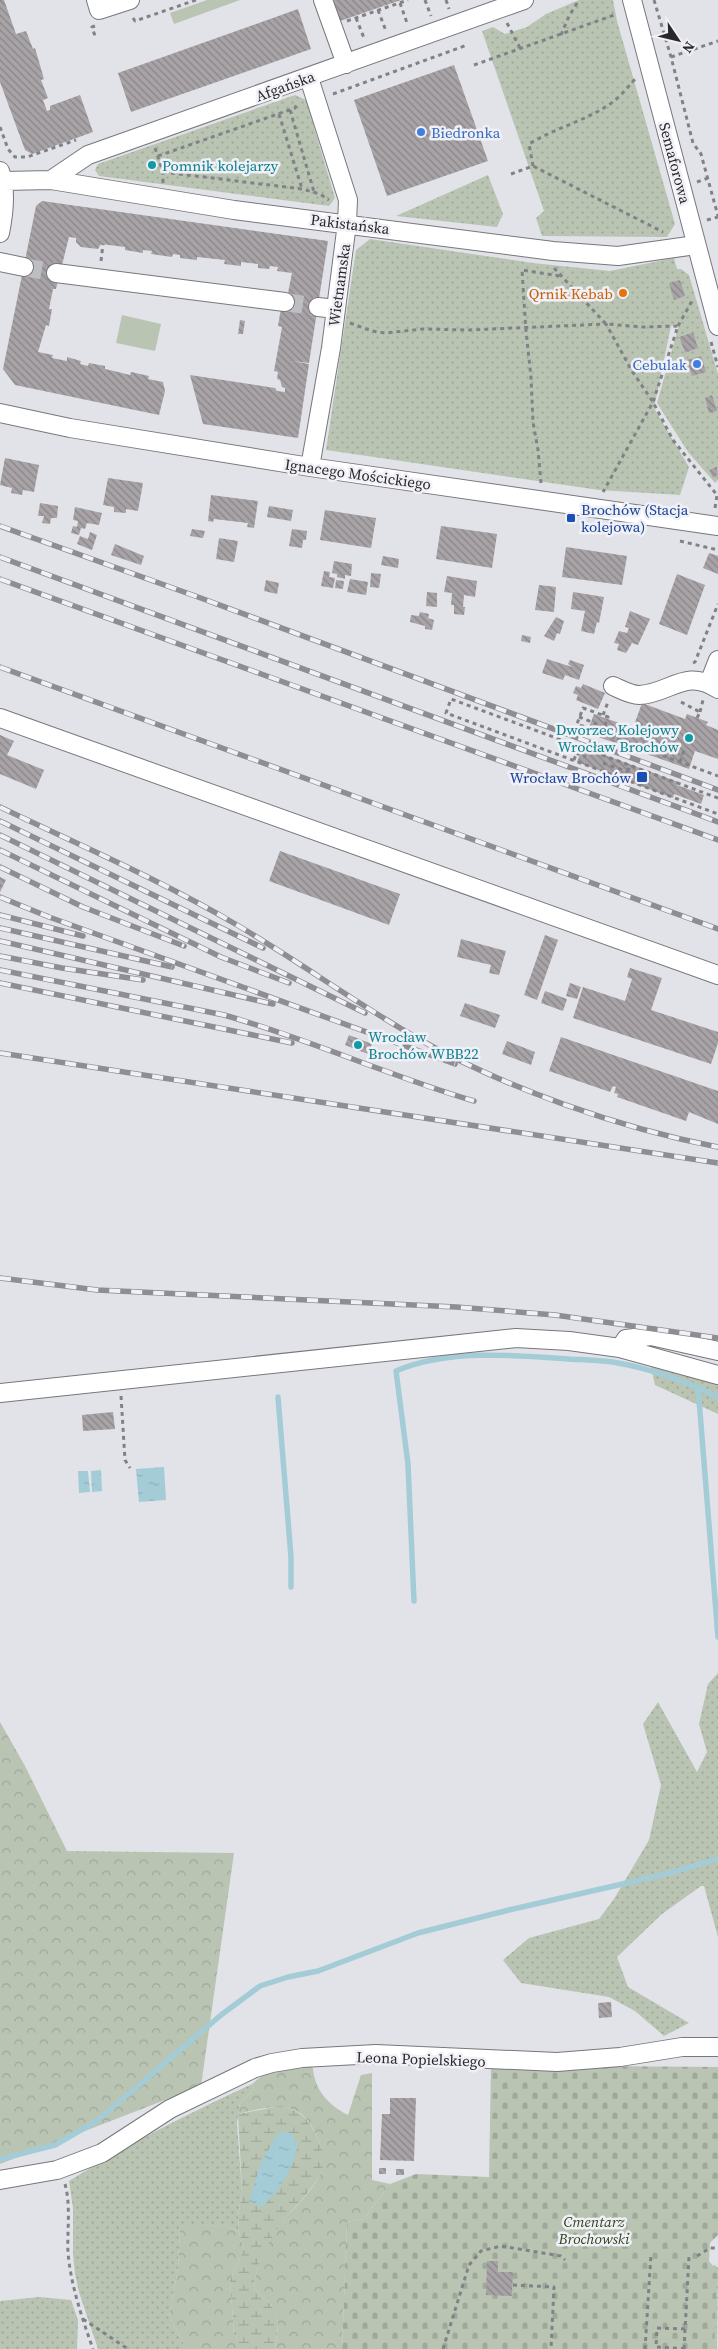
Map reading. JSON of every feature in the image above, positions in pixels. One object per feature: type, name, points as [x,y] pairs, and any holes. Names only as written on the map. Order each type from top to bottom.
[{"type":"street","points":[[96,0],[99,10],[130,0]]},
{"type":"street","points":[[323,0],[346,64]]},
{"type":"street","name":"Afgańska","points":[[51,180],[88,154],[151,133],[311,86],[346,64],[524,0]]},
{"type":"street","name":"Semaforowa","points":[[633,4],[696,245],[714,291],[718,326]]},
{"type":"street","name":"Wietnamska","points":[[310,467],[335,314],[347,223],[348,200],[311,86]]},
{"type":"street","points":[[0,233],[3,218],[2,176]]},
{"type":"street","name":"Pakistańska","points":[[2,176],[51,180],[234,210],[347,223],[553,251],[618,256],[696,245]]},
{"type":"street","points":[[0,262],[24,267]]},
{"type":"street","points":[[56,273],[285,302]]},
{"type":"street","points":[[318,306],[335,314]]},
{"type":"street","name":"Ignacego Mościckiego","points":[[0,413],[70,428],[310,467],[597,509],[716,520]]},
{"type":"street","points":[[613,686],[640,695],[688,680],[713,686],[718,660]]},
{"type":"street","points":[[0,718],[718,975]]},
{"type":"street","points":[[620,1348],[626,1339],[651,1336],[718,1351]]},
{"type":"street","points":[[0,1393],[516,1338],[569,1341],[620,1348],[718,1375]]},
{"type":"street","name":"Leona Popielskiego","points":[[0,2180],[61,2169],[102,2153],[170,2109],[255,2068],[272,2063],[302,2058],[376,2054],[557,2062],[620,2057],[682,2047],[718,2047]]},
{"type":"path","points":[[332,26],[408,0]]},
{"type":"path","points":[[425,0],[431,16]]},
{"type":"path","points":[[446,0],[449,9]]},
{"type":"path","points":[[561,35],[569,16],[579,0]]},
{"type":"path","points":[[654,0],[693,143],[701,154],[718,216],[706,220]]},
{"type":"path","points":[[400,3],[407,23]]},
{"type":"path","points":[[474,65],[561,35],[633,4]]},
{"type":"path","points":[[500,9],[520,48]]},
{"type":"path","points":[[378,10],[386,31]]},
{"type":"path","points":[[356,18],[364,39]]},
{"type":"path","points":[[671,57],[718,41]]},
{"type":"path","points":[[340,91],[467,44]]},
{"type":"path","points":[[533,166],[529,144],[548,133],[609,105],[622,94],[638,75]]},
{"type":"path","points":[[158,156],[295,108],[311,86]]},
{"type":"path","points":[[290,110],[314,192]]},
{"type":"path","points":[[279,114],[302,189]]},
{"type":"path","points":[[0,128],[8,149],[15,157],[27,157],[83,138]]},
{"type":"path","points":[[151,133],[163,172],[162,198]]},
{"type":"path","points":[[0,152],[8,149]]},
{"type":"path","points":[[511,174],[533,166],[668,234]]},
{"type":"path","points":[[163,172],[314,192],[332,202],[347,223]]},
{"type":"path","points":[[696,182],[708,178]]},
{"type":"path","points":[[553,251],[552,266],[606,324],[653,402],[673,440],[718,495],[716,520]]},
{"type":"path","points":[[541,486],[533,422],[522,270],[561,276]]},
{"type":"path","points":[[597,509],[602,495],[653,402],[678,326],[695,296],[714,291]]},
{"type":"path","points":[[335,314],[386,333],[423,329],[469,330],[525,326],[606,324],[643,327],[678,326]]},
{"type":"path","points":[[680,541],[718,550]]},
{"type":"path","points":[[686,665],[695,662],[718,604]]},
{"type":"path","points":[[675,698],[700,712]]},
{"type":"path","points":[[718,798],[451,699],[446,713],[718,814]]},
{"type":"path","points":[[697,718],[701,706]]},
{"type":"path","points":[[602,733],[608,717],[583,708],[577,724],[718,776]]},
{"type":"path","points":[[579,717],[598,724]]},
{"type":"path","points":[[574,760],[579,746]]},
{"type":"path","points":[[680,762],[685,747]]},
{"type":"path","points":[[576,753],[586,757]]},
{"type":"path","points":[[604,763],[628,772]]},
{"type":"path","points":[[625,779],[630,765]]},
{"type":"path","points":[[119,1380],[125,1460],[130,1468]]},
{"type":"path","points":[[61,2169],[68,2209],[68,2254],[74,2292],[93,2349]]},
{"type":"path","points":[[443,2349],[469,2265],[481,2251],[501,2246],[561,2256],[565,2260]]},
{"type":"path","points":[[697,2256],[710,2248],[718,2248]]},
{"type":"path","points":[[645,2349],[651,2254]]},
{"type":"path","points":[[685,2329],[657,2328],[656,2348],[685,2349],[689,2256]]},
{"type":"path","points":[[513,2285],[554,2287],[551,2349]]},
{"type":"path","points":[[82,2318],[128,2349]]},
{"type":"green space","points":[[207,0],[240,0],[174,24],[170,13]]},
{"type":"green space","points":[[579,0],[613,0],[617,21],[675,224],[667,237],[542,236],[536,218],[544,211],[482,31],[493,27],[505,34],[527,27],[546,14]]},
{"type":"green space","points":[[295,95],[306,100],[335,198],[329,206],[99,176],[95,170],[98,164]]},
{"type":"green space","points":[[488,175],[503,214],[497,227],[396,216]]},
{"type":"green space","points":[[370,239],[533,263],[610,271],[674,258],[677,269],[681,269],[689,275],[718,374],[718,469],[716,466],[709,470],[713,477],[718,475],[718,480],[715,483],[688,452],[657,403],[679,325],[671,326],[654,408],[689,467],[680,495],[599,490],[326,450],[356,250]],"holes":[[[692,332],[698,348],[685,353],[679,337]]]},
{"type":"green space","points":[[122,315],[161,324],[155,351],[116,343]]},
{"type":"green space","points":[[660,1366],[693,1375],[718,1385],[718,1414],[655,1385],[651,1367]]},
{"type":"green space","points":[[718,1673],[718,1937],[704,1886],[701,1886],[662,1914],[617,1957],[628,1987],[689,2023],[664,2036],[635,2011],[609,1997],[521,1983],[503,1960],[529,1938],[599,1919],[614,1899],[649,1840],[661,1785],[643,1724],[658,1702],[697,1772],[707,1752],[699,1724],[708,1684]]},
{"type":"green space","points":[[0,1722],[25,1766],[67,1851],[234,1853],[201,2086],[0,2164]]},
{"type":"green space","points":[[309,2065],[313,2068],[316,2083],[324,2096],[335,2107],[348,2115],[361,2075],[372,2073],[372,2180],[390,2184],[364,2219],[347,2222],[342,2349],[275,2349],[278,2325],[276,2313],[254,2288],[255,2278],[266,2247],[272,2237],[317,2180],[322,2168],[323,2157],[319,2140],[311,2125],[296,2111],[278,2107],[238,2114],[240,2103],[254,2089],[252,2084],[263,2075]]},
{"type":"green space","name":"Cmentarz Brochowski","points":[[491,2065],[718,2067],[718,2235],[710,2243],[709,2261],[717,2271],[714,2349],[342,2349],[347,2222],[364,2219],[390,2184],[416,2174],[489,2177]]},
{"type":"green space","points":[[252,2084],[254,2089],[240,2103],[237,2123],[242,2191],[238,2216],[239,2232],[226,2226],[180,2225],[178,2269],[169,2317],[187,2349],[98,2349],[75,2274],[73,2208],[69,2181],[159,2130]]},
{"type":"green space","points":[[280,2106],[297,2112],[309,2122],[322,2149],[324,2157],[323,2166],[313,2186],[283,2221],[271,2239],[255,2278],[254,2288],[276,2313],[275,2349],[238,2349],[238,2341],[234,2334],[230,2280],[244,2249],[239,2232],[238,2216],[242,2191],[238,2114]]},
{"type":"green space","points":[[180,2224],[226,2226],[239,2232],[244,2249],[230,2280],[234,2334],[238,2341],[238,2349],[187,2349],[169,2317],[178,2269]]},
{"type":"green space","points":[[715,2265],[718,2268],[717,2349],[714,2349],[712,2266]]},
{"type":"green space","points":[[39,2297],[71,2300],[78,2320],[77,2349],[0,2349],[0,2301]]},
{"type":"water","points":[[164,1467],[166,1500],[139,1502],[136,1469]]},
{"type":"water","points":[[101,1470],[102,1491],[92,1492],[91,1471]]},
{"type":"water","points":[[78,1471],[88,1471],[90,1492],[79,1493]]},
{"type":"water","points":[[278,2133],[291,2133],[298,2144],[285,2178],[276,2193],[262,2207],[249,2201],[261,2163]]},
{"type":"building","points":[[0,0],[4,0],[16,34],[26,31],[33,49],[35,48],[44,79],[41,80],[48,98],[43,100],[47,111],[50,110],[50,106],[80,95],[93,132],[32,154],[25,150],[0,82]]},
{"type":"building","points":[[333,0],[401,0],[340,21]]},
{"type":"building","points":[[298,9],[311,49],[131,112],[118,73]]},
{"type":"building","name":"Biedronka","points":[[454,65],[488,161],[387,196],[354,100]]},
{"type":"building","points":[[42,201],[328,241],[309,363],[292,361],[309,364],[298,438],[203,424],[190,375],[275,388],[277,391],[285,392],[285,388],[282,387],[280,380],[277,379],[278,372],[274,371],[282,327],[278,326],[281,308],[285,308],[292,273],[277,271],[278,267],[270,266],[269,269],[258,268],[258,264],[241,262],[241,266],[224,264],[225,260],[197,257],[197,260],[180,258],[180,255],[173,254],[172,257],[151,254],[152,251],[143,250],[143,253],[125,250],[125,247],[101,244],[98,249],[81,247],[76,242],[76,238],[69,237],[56,289],[53,289],[49,309],[52,309],[49,326],[46,325],[38,352],[53,355],[52,358],[67,361],[67,357],[81,361],[80,364],[88,366],[89,363],[105,366],[105,369],[130,375],[131,372],[149,376],[148,379],[163,382],[165,391],[159,415],[15,385],[3,369],[36,206]]},
{"type":"building","points":[[680,280],[685,296],[674,300],[669,283]]},
{"type":"building","points":[[240,320],[245,321],[243,334],[238,334]]},
{"type":"building","points":[[693,332],[698,348],[685,353],[679,337]]},
{"type":"building","points":[[701,356],[706,372],[692,376],[687,360]]},
{"type":"building","points":[[712,395],[717,411],[709,413],[705,398]]},
{"type":"building","points":[[5,458],[39,465],[34,492],[23,490],[22,495],[11,493],[12,488],[0,485]]},
{"type":"building","points":[[717,466],[718,475],[713,478],[709,470]]},
{"type":"building","points":[[108,478],[143,483],[138,511],[126,509],[126,513],[114,512],[114,507],[103,505]]},
{"type":"building","points":[[211,495],[258,501],[254,528],[247,527],[248,523],[214,519],[213,522],[208,521]]},
{"type":"building","points":[[40,503],[58,506],[57,518],[51,518],[50,524],[42,523],[44,516],[38,516]]},
{"type":"building","points":[[269,506],[293,510],[291,521],[267,517]]},
{"type":"building","points":[[75,507],[102,513],[99,525],[87,523],[85,529],[81,528],[79,535],[71,533],[73,526],[77,527],[78,521],[73,520]]},
{"type":"building","points":[[325,510],[376,518],[371,548],[320,540]]},
{"type":"building","points":[[441,526],[497,534],[492,568],[436,559]]},
{"type":"building","points":[[192,529],[205,531],[203,538],[190,536]]},
{"type":"building","points":[[292,529],[307,531],[306,540],[303,540],[302,548],[289,546]]},
{"type":"building","points":[[90,532],[97,535],[92,550],[77,544],[80,536],[88,539]]},
{"type":"building","points":[[219,538],[238,541],[234,562],[216,559]]},
{"type":"building","points":[[115,544],[144,556],[141,565],[111,555]]},
{"type":"building","points":[[566,547],[627,556],[622,585],[562,577]]},
{"type":"building","points":[[709,553],[718,556],[718,574],[703,568]]},
{"type":"building","points":[[383,556],[399,559],[398,568],[381,565]]},
{"type":"building","points":[[334,561],[352,564],[351,576],[345,575],[345,579],[337,577],[337,574],[332,573]]},
{"type":"building","points":[[324,571],[330,572],[329,577],[335,578],[333,588],[321,586]]},
{"type":"building","points":[[371,573],[381,574],[379,588],[370,587]]},
{"type":"building","points":[[677,574],[705,585],[687,635],[659,624]]},
{"type":"building","points":[[447,576],[477,581],[475,597],[464,595],[464,615],[454,614],[454,605],[451,605],[452,593],[444,592]]},
{"type":"building","points":[[350,579],[368,582],[366,595],[347,592]]},
{"type":"building","points":[[266,580],[279,583],[277,594],[264,591]]},
{"type":"building","points":[[336,580],[344,581],[343,589],[335,588]]},
{"type":"building","points":[[539,585],[556,587],[554,612],[535,610]]},
{"type":"building","points":[[427,592],[437,593],[437,607],[426,606]]},
{"type":"building","points":[[573,592],[604,597],[599,623],[597,622],[594,634],[581,631],[585,611],[571,609]]},
{"type":"building","points":[[630,611],[650,619],[638,645],[632,643],[626,653],[617,650],[619,644],[614,643],[619,631],[627,633],[629,628],[625,627]]},
{"type":"building","points":[[420,612],[429,614],[428,618],[434,620],[432,630],[410,622],[411,615],[419,616]]},
{"type":"building","points":[[556,617],[564,621],[560,634],[557,633],[554,641],[544,636]]},
{"type":"building","points":[[522,635],[531,637],[530,643],[521,641]]},
{"type":"building","points":[[547,659],[572,667],[568,664],[570,660],[584,665],[579,680],[565,675],[563,680],[542,673]]},
{"type":"building","points":[[583,684],[605,693],[598,709],[576,700],[578,695],[573,693],[576,686],[581,688]]},
{"type":"building","points":[[642,703],[685,719],[687,714],[708,722],[706,725],[718,730],[718,759],[695,751],[689,769],[587,733],[594,714],[633,728]]},
{"type":"building","points":[[0,735],[14,741],[7,755],[44,770],[36,789],[0,774]]},
{"type":"building","points":[[583,747],[678,782],[677,785],[704,795],[701,804],[674,794],[673,798],[577,762]]},
{"type":"building","points":[[280,851],[400,894],[389,925],[269,881]]},
{"type":"building","points":[[0,877],[6,880],[0,892]]},
{"type":"building","points":[[545,935],[558,940],[537,1000],[524,995]]},
{"type":"building","points":[[461,939],[506,951],[499,975],[489,973],[491,965],[457,957]]},
{"type":"building","points":[[630,968],[662,978],[651,1010],[718,1032],[718,1043],[711,1064],[573,1018],[583,987],[625,1001],[632,979],[627,977]]},
{"type":"building","points":[[570,983],[581,987],[577,999],[566,996]]},
{"type":"building","points":[[545,991],[567,999],[563,1011],[541,1003]]},
{"type":"building","points":[[465,1003],[500,1015],[495,1028],[460,1016]]},
{"type":"building","name":"Wrocław Brochów WBB22","points":[[349,1035],[372,1044],[368,1054],[345,1045]]},
{"type":"building","points":[[561,1037],[718,1091],[718,1124],[689,1112],[686,1121],[617,1097],[618,1094],[614,1093],[616,1087],[613,1086],[610,1092],[549,1071]]},
{"type":"building","points":[[507,1041],[535,1052],[531,1065],[502,1054]]},
{"type":"building","points":[[113,1412],[115,1429],[83,1431],[82,1415]]},
{"type":"building","points":[[611,2002],[612,2017],[599,2018],[598,2003]]},
{"type":"building","points":[[390,2098],[416,2098],[414,2161],[380,2160],[382,2114],[390,2114]]},
{"type":"building","points":[[379,2168],[386,2168],[386,2174],[379,2174]]},
{"type":"building","points":[[396,2169],[404,2169],[404,2175],[396,2175]]},
{"type":"building","points":[[487,2261],[498,2261],[498,2272],[513,2272],[512,2296],[486,2295]]},
{"type":"waterway","points":[[414,1601],[408,1464],[396,1371],[416,1364],[459,1356],[503,1355],[600,1361],[656,1372],[718,1397]]},
{"type":"waterway","points":[[698,1387],[718,1637]]},
{"type":"waterway","points":[[278,1397],[291,1557],[291,1587]]},
{"type":"waterway","points":[[0,2159],[55,2145],[98,2120],[221,2015],[260,1986],[288,1977],[318,1971],[418,1933],[666,1874],[718,1859]]},
{"type":"tunnel","points":[[24,267],[56,273]]},
{"type":"tunnel","points":[[285,302],[318,307]]},
{"type":"railway","points":[[0,526],[198,597],[718,790]]},
{"type":"railway","points":[[0,557],[718,822]]},
{"type":"railway","points":[[0,579],[718,840]]},
{"type":"railway","points":[[0,667],[718,929]]},
{"type":"railway","points":[[0,807],[149,878],[208,909],[260,939],[394,1025],[451,1056],[563,1104],[642,1129],[718,1147]]},
{"type":"railway","points":[[0,821],[263,948]]},
{"type":"railway","points":[[0,835],[365,1013]]},
{"type":"railway","points":[[0,850],[221,957],[289,983]]},
{"type":"railway","points":[[0,867],[83,907],[184,946]]},
{"type":"railway","points":[[0,897],[49,917],[455,1064]]},
{"type":"railway","points":[[0,915],[83,936]]},
{"type":"railway","points":[[0,928],[172,967]]},
{"type":"railway","points":[[0,941],[273,1004]]},
{"type":"railway","points":[[0,956],[62,968],[143,980]]},
{"type":"railway","points":[[0,970],[224,1015],[287,1035],[474,1101]]},
{"type":"railway","points":[[0,983],[292,1043]]},
{"type":"railway","points":[[0,1053],[718,1163]]},
{"type":"railway","points":[[0,1278],[97,1290],[456,1307],[555,1315],[718,1338]]},
{"type":"place","name":"Biedronka","points":[[421,132]]},
{"type":"place","name":"Pomnik kolejarzy","points":[[152,165]]},
{"type":"place","name":"Qrnik Kebab","points":[[623,293]]},
{"type":"place","name":"Cebulak","points":[[697,364]]},
{"type":"place","name":"Brochów (Stacja kolejowa)","points":[[571,518]]},
{"type":"place","name":"Dworzec Kolejowy Wrocław Brochów","points":[[689,738]]},
{"type":"place","name":"Wrocław Brochów","points":[[642,777]]},
{"type":"place","name":"Wrocław Brochów WBB22","points":[[358,1045]]}]
